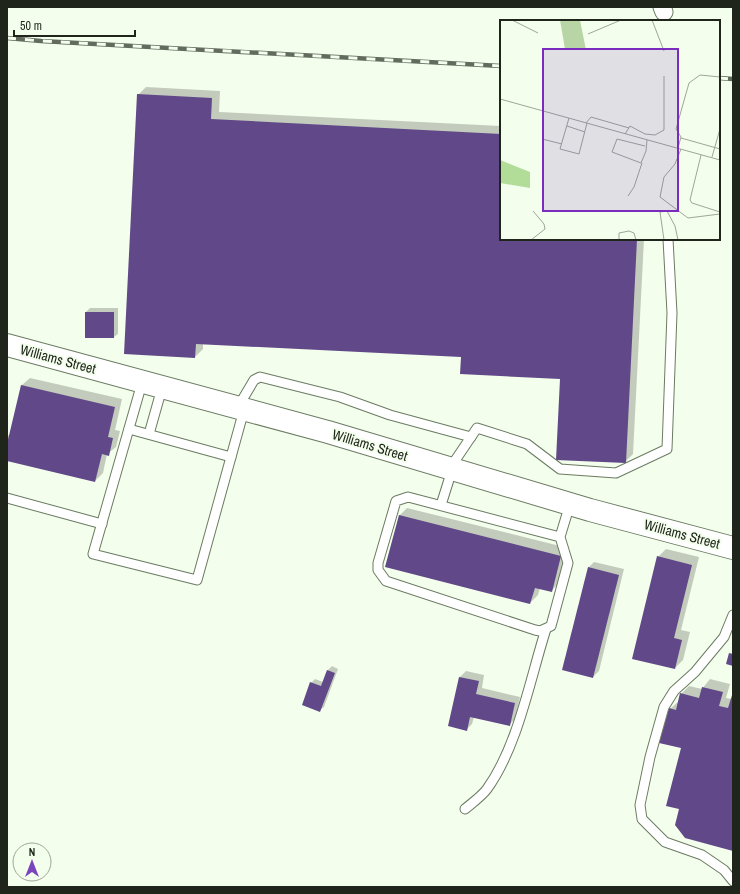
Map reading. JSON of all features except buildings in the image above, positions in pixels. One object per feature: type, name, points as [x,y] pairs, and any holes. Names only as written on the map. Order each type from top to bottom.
[{"type":"street","name":"Williams Street","points":[[7,345],[328,432],[570,504],[733,548]]},
{"type":"lane","points":[[441,505],[451,469],[477,428],[527,444],[560,469],[616,473],[667,449],[672,314],[668,240]]},
{"type":"lane","points":[[152,385],[129,428],[93,554],[197,580],[231,457],[241,409],[254,380],[260,378],[340,397],[390,414],[471,437]]},
{"type":"lane","points":[[149,434],[152,385]]},
{"type":"lane","points":[[129,428],[231,457]]},
{"type":"lane","points":[[560,537],[408,497],[396,501],[378,564],[378,570],[386,581],[534,630],[546,629],[551,626],[568,564],[560,537],[570,504]]},
{"type":"lane","points":[[7,498],[102,524]]},
{"type":"lane","points":[[733,614],[724,637],[695,672],[674,691],[664,707],[650,757],[640,805],[642,819],[665,842],[702,855],[724,870],[733,881]]},
{"type":"lane","points":[[465,809],[486,790],[504,757],[521,719],[524,700],[546,629]]},
{"type":"railway","points":[[7,38],[500,66]]},
{"type":"railway","points":[[720,78],[733,79]]}]
